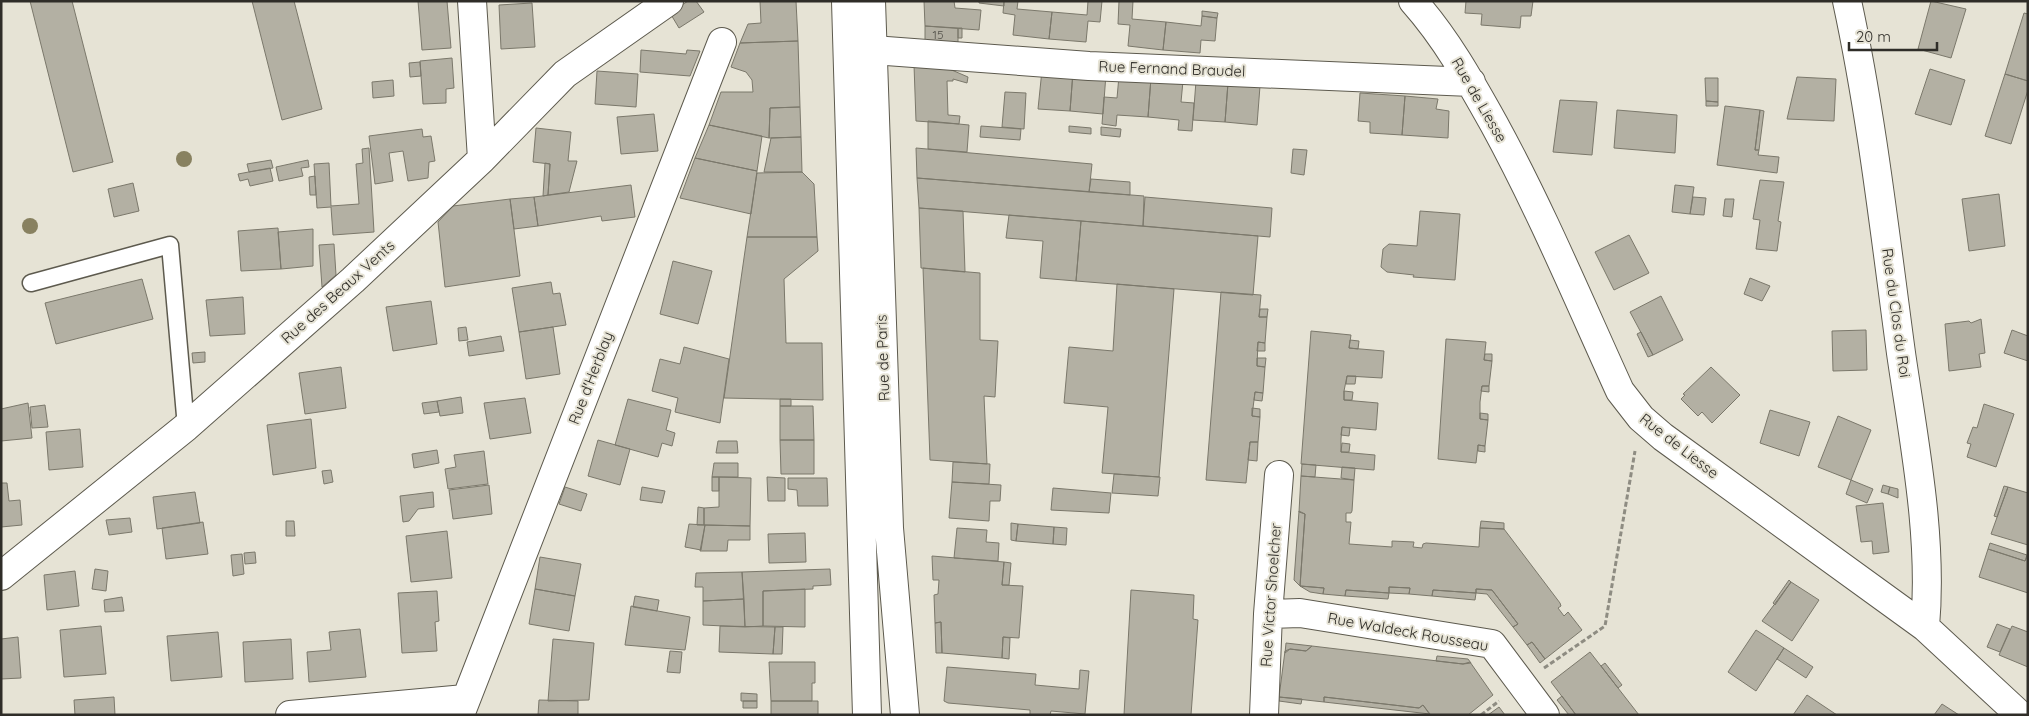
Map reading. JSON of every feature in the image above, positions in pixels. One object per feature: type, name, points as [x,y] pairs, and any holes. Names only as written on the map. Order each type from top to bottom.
[{"type":"street","points":[[472,1],[482,159]]},
{"type":"street","name":"Rue des Beaux Vents","points":[[1,576],[186,427],[354,280],[482,159],[565,74],[669,1]]},
{"type":"street","name":"Rue de Paris","points":[[846,1],[867,715]]},
{"type":"street","name":"Rue de Paris","points":[[871,1],[889,528],[905,715]]},
{"type":"street","name":"Rue de Liesse","points":[[1413,1],[1445,43],[1471,82],[1520,172],[1620,391],[1641,418],[1663,437],[1925,627],[2020,715]]},
{"type":"street","name":"Rue du Clos du Roi","points":[[1847,1],[1871,132],[1919,484],[1927,570],[1925,627]]},
{"type":"street","name":"Rue d'Herblay","points":[[462,707],[722,42]]},
{"type":"street","name":"Rue Fernand Braudel","points":[[873,50],[1089,66],[1471,82]]},
{"type":"street","name":"Rue Victor Shoelcher","points":[[1264,715],[1268,614],[1279,475]]},
{"type":"street","name":"Rue Waldeck Rousseau","points":[[1268,614],[1300,613],[1492,644],[1545,715]]},
{"type":"street","points":[[290,715],[462,707]]},
{"type":"lane","points":[[31,283],[170,245],[186,427]]},
{"type":"path","points":[[1480,715],[1522,683],[1605,626],[1641,418]]},
{"type":"building","points":[[30,1],[72,1],[113,162],[73,172]]},
{"type":"building","points":[[252,1],[294,1],[322,109],[282,120]]},
{"type":"building","points":[[418,1],[447,1],[451,48],[422,50]]},
{"type":"building","points":[[688,1],[696,1],[704,12],[679,28],[670,13]]},
{"type":"building","points":[[760,1],[796,1],[798,41],[740,43],[748,24],[761,23]]},
{"type":"building","points":[[924,1],[954,1],[955,8],[981,10],[979,30],[925,26]]},
{"type":"building","points":[[979,1],[1004,1],[1004,6],[979,3]]},
{"type":"building","points":[[1004,1],[1018,1],[1017,9],[1052,12],[1049,39],[1013,35],[1015,15],[1003,13]]},
{"type":"building","points":[[1088,1],[1102,1],[1100,22],[1088,21],[1086,42],[1049,39],[1052,12],[1087,15]]},
{"type":"building","points":[[1119,1],[1133,1],[1132,19],[1166,22],[1163,50],[1128,46],[1130,25],[1118,24]]},
{"type":"building","points":[[1466,1],[1533,1],[1531,16],[1521,16],[1520,28],[1481,25],[1482,14],[1465,13]]},
{"type":"building","points":[[1931,1],[1966,9],[1951,58],[1918,49]]},
{"type":"building","points":[[532,3],[535,47],[501,49],[499,5]]},
{"type":"building","points":[[1202,11],[1218,13],[1217,18],[1202,16]]},
{"type":"building","points":[[2024,13],[2028,14],[2028,81],[2005,74]]},
{"type":"building","points":[[1202,16],[1217,18],[1215,41],[1201,40],[1200,53],[1163,50],[1166,22],[1201,26]]},
{"type":"building","points":[[925,26],[958,28],[958,45],[925,43]]},
{"type":"building","points":[[958,28],[962,28],[962,38],[958,38]]},
{"type":"building","points":[[798,41],[800,107],[770,108],[769,138],[709,125],[721,92],[753,92],[752,80],[746,72],[731,67],[740,43]]},
{"type":"building","points":[[641,50],[686,54],[687,50],[700,51],[690,76],[640,72]]},
{"type":"building","points":[[452,58],[454,88],[446,89],[446,103],[423,104],[420,61]]},
{"type":"building","points":[[420,62],[421,76],[410,77],[409,63]]},
{"type":"building","points":[[914,65],[947,68],[968,77],[967,83],[953,79],[953,81],[947,81],[948,115],[960,116],[959,124],[916,121]]},
{"type":"building","points":[[1930,69],[1965,80],[1951,125],[1915,114]]},
{"type":"building","points":[[1042,70],[1073,72],[1070,111],[1038,109]]},
{"type":"building","points":[[597,71],[638,74],[636,107],[595,104]]},
{"type":"building","points":[[1073,72],[1106,74],[1103,114],[1070,111]]},
{"type":"building","points":[[2005,74],[2028,81],[2028,90],[2011,144],[1985,136]]},
{"type":"building","points":[[1119,76],[1151,78],[1148,117],[1117,115],[1116,126],[1102,124],[1104,97],[1117,98]]},
{"type":"building","points":[[1797,77],[1836,79],[1834,121],[1787,119]]},
{"type":"building","points":[[1151,78],[1183,81],[1181,102],[1194,103],[1192,131],[1178,130],[1179,120],[1148,117]]},
{"type":"building","points":[[1705,78],[1718,78],[1718,102],[1706,101]]},
{"type":"building","points":[[393,80],[394,96],[373,98],[372,82]]},
{"type":"building","points":[[1196,81],[1228,83],[1225,122],[1193,120]]},
{"type":"building","points":[[1228,83],[1260,86],[1257,125],[1225,122]]},
{"type":"building","points":[[1005,92],[1026,93],[1024,129],[1002,127]]},
{"type":"building","points":[[1360,93],[1405,96],[1402,135],[1370,133],[1370,122],[1358,121]]},
{"type":"building","points":[[1405,96],[1438,99],[1436,109],[1449,111],[1448,138],[1402,135]]},
{"type":"building","points":[[1560,100],[1597,102],[1592,155],[1553,152]]},
{"type":"building","points":[[1706,101],[1718,102],[1718,106],[1706,106]]},
{"type":"building","points":[[1725,106],[1760,110],[1755,150],[1759,150],[1758,155],[1779,157],[1777,173],[1717,165]]},
{"type":"building","points":[[800,107],[801,137],[769,138],[770,108]]},
{"type":"building","points":[[1617,110],[1677,115],[1675,153],[1614,148]]},
{"type":"building","points":[[1760,110],[1764,111],[1759,150],[1755,150]]},
{"type":"building","points":[[654,114],[658,151],[621,154],[617,117]]},
{"type":"building","points":[[928,121],[969,125],[967,152],[928,149]]},
{"type":"building","points":[[709,125],[762,136],[757,171],[695,158]]},
{"type":"building","points":[[981,126],[1021,129],[1020,140],[980,137]]},
{"type":"building","points":[[1069,126],[1091,128],[1091,134],[1069,132]]},
{"type":"building","points":[[1101,127],[1121,129],[1120,137],[1101,135]]},
{"type":"building","points":[[536,128],[571,132],[568,161],[577,161],[569,192],[548,195],[550,164],[533,162]]},
{"type":"building","points":[[422,129],[423,137],[431,136],[435,161],[429,162],[428,178],[408,181],[403,151],[389,153],[393,181],[375,184],[369,136]]},
{"type":"building","points":[[801,137],[802,172],[764,172],[771,138]]},
{"type":"building","points":[[369,148],[374,232],[333,235],[331,207],[317,208],[314,164],[329,163],[331,206],[359,204],[356,164],[363,163],[362,149]]},
{"type":"building","points":[[916,148],[1092,164],[1089,192],[917,178]]},
{"type":"building","points":[[1293,149],[1307,150],[1304,175],[1291,173]]},
{"type":"building","points":[[695,158],[757,171],[751,214],[680,198]]},
{"type":"building","points":[[271,160],[273,168],[249,172],[247,164]]},
{"type":"building","points":[[308,160],[309,167],[301,168],[303,176],[279,181],[276,167]]},
{"type":"building","points":[[545,163],[550,164],[548,195],[543,196]]},
{"type":"building","points":[[270,168],[273,181],[250,186],[248,179],[240,181],[238,174]]},
{"type":"building","points":[[802,172],[814,184],[817,237],[747,237],[757,173]]},
{"type":"building","points":[[315,176],[316,195],[310,195],[309,177]]},
{"type":"building","points":[[917,178],[1144,196],[1143,226],[919,208]]},
{"type":"building","points":[[1091,179],[1130,182],[1130,195],[1089,192]]},
{"type":"building","points":[[1760,180],[1784,182],[1778,221],[1781,222],[1777,251],[1756,249],[1760,220],[1753,219]]},
{"type":"building","points":[[133,183],[139,211],[114,217],[108,189]]},
{"type":"building","points":[[631,185],[635,217],[602,221],[601,216],[538,226],[534,197]]},
{"type":"building","points":[[1675,185],[1694,187],[1690,214],[1672,212]]},
{"type":"building","points":[[1999,194],[2005,246],[1969,251],[1962,199]]},
{"type":"building","points":[[534,197],[538,226],[514,229],[510,199]]},
{"type":"building","points":[[1145,197],[1272,208],[1270,237],[1143,226]]},
{"type":"building","points":[[1693,197],[1706,198],[1704,215],[1690,214]]},
{"type":"building","points":[[510,199],[520,276],[445,287],[438,222],[453,206]]},
{"type":"building","points":[[1725,199],[1734,199],[1732,217],[1723,216]]},
{"type":"building","points":[[919,208],[963,211],[965,272],[921,268]]},
{"type":"building","points":[[1420,211],[1460,214],[1455,280],[1413,277],[1414,275],[1387,272],[1381,267],[1383,249],[1389,244],[1417,246]]},
{"type":"building","points":[[1009,215],[1081,221],[1076,281],[1040,278],[1043,241],[1006,238]]},
{"type":"building","points":[[1081,221],[1258,236],[1253,295],[1076,281]]},
{"type":"building","points":[[278,228],[281,269],[241,271],[238,231]]},
{"type":"building","points":[[313,229],[313,266],[281,269],[278,232]]},
{"type":"building","points":[[1629,235],[1649,273],[1614,290],[1595,252]]},
{"type":"building","points":[[747,237],[817,237],[818,251],[784,279],[786,343],[822,343],[823,400],[724,398]]},
{"type":"building","points":[[334,244],[336,275],[322,287],[319,245]]},
{"type":"building","points":[[673,261],[712,271],[698,324],[660,314]]},
{"type":"building","points":[[923,268],[980,273],[980,340],[998,341],[995,397],[984,396],[987,464],[930,460]]},
{"type":"building","points":[[1750,278],[1770,286],[1762,301],[1744,294]]},
{"type":"building","points":[[142,279],[153,319],[56,344],[45,303]]},
{"type":"building","points":[[551,282],[553,294],[560,293],[566,325],[519,332],[512,288]]},
{"type":"building","points":[[1117,284],[1174,289],[1159,477],[1102,473],[1108,407],[1064,403],[1069,347],[1113,351]]},
{"type":"building","points":[[1221,292],[1261,295],[1259,317],[1267,317],[1265,343],[1258,342],[1257,366],[1265,367],[1263,393],[1255,392],[1252,416],[1260,417],[1258,442],[1250,442],[1246,483],[1206,480]]},
{"type":"building","points":[[1661,296],[1683,340],[1653,355],[1630,312]]},
{"type":"building","points":[[243,297],[245,334],[210,336],[206,300]]},
{"type":"building","points":[[431,301],[437,344],[393,351],[386,307]]},
{"type":"building","points":[[1260,309],[1268,309],[1267,317],[1259,317]]},
{"type":"building","points":[[1981,319],[1985,353],[1979,354],[1981,367],[1949,371],[1945,324],[1969,321],[1971,323]]},
{"type":"building","points":[[466,327],[468,340],[459,341],[458,328]]},
{"type":"building","points":[[553,327],[560,374],[526,379],[519,332]]},
{"type":"building","points":[[1866,330],[1867,370],[1833,371],[1832,331]]},
{"type":"building","points":[[2012,330],[2028,336],[2028,361],[2004,353]]},
{"type":"building","points":[[1311,331],[1351,335],[1349,348],[1384,351],[1382,378],[1347,376],[1344,391],[1344,400],[1378,403],[1376,430],[1342,427],[1341,439],[1341,452],[1375,455],[1374,470],[1301,464]]},
{"type":"building","points":[[1641,332],[1653,355],[1648,357],[1637,334]]},
{"type":"building","points":[[501,336],[504,351],[469,356],[467,342]]},
{"type":"building","points":[[1446,339],[1486,342],[1484,360],[1492,361],[1489,386],[1482,386],[1480,402],[1480,419],[1488,420],[1485,446],[1478,445],[1476,463],[1438,459]]},
{"type":"building","points":[[1350,340],[1359,341],[1358,349],[1349,348]]},
{"type":"building","points":[[1258,342],[1265,343],[1265,351],[1257,351]]},
{"type":"building","points":[[684,347],[729,359],[720,423],[675,412],[678,398],[652,391],[660,359],[680,364]]},
{"type":"building","points":[[205,352],[205,362],[193,363],[192,353]]},
{"type":"building","points":[[1485,354],[1492,354],[1492,361],[1484,360]]},
{"type":"building","points":[[1257,358],[1266,358],[1265,367],[1257,366]]},
{"type":"building","points":[[341,367],[346,408],[305,414],[299,373]]},
{"type":"building","points":[[1711,367],[1740,395],[1712,423],[1702,412],[1698,416],[1681,399],[1685,395],[1683,394]]},
{"type":"building","points":[[1347,376],[1356,376],[1355,384],[1346,384]]},
{"type":"building","points":[[1482,386],[1489,386],[1489,392],[1481,391]]},
{"type":"building","points":[[1344,391],[1353,392],[1352,400],[1344,400]]},
{"type":"building","points":[[1255,392],[1263,393],[1262,401],[1254,400]]},
{"type":"building","points":[[461,397],[463,413],[440,416],[437,401]]},
{"type":"building","points":[[525,398],[531,433],[490,439],[484,403]]},
{"type":"building","points":[[628,399],[671,410],[666,430],[675,433],[672,446],[662,443],[658,457],[615,445]]},
{"type":"building","points":[[780,399],[791,399],[791,406],[780,406]]},
{"type":"building","points":[[437,401],[439,412],[424,414],[422,403]]},
{"type":"building","points":[[28,403],[32,438],[1,441],[1,409]]},
{"type":"building","points":[[1984,404],[2014,414],[1996,467],[1967,457],[1971,444],[1967,443],[1973,427],[1977,428]]},
{"type":"building","points":[[45,405],[48,427],[32,428],[30,407]]},
{"type":"building","points":[[780,406],[813,406],[814,440],[780,440]]},
{"type":"building","points":[[1252,408],[1260,409],[1260,417],[1252,416]]},
{"type":"building","points":[[1770,410],[1810,422],[1799,456],[1760,443]]},
{"type":"building","points":[[1480,413],[1488,414],[1488,420],[1480,419]]},
{"type":"building","points":[[1838,416],[1871,430],[1851,480],[1818,467]]},
{"type":"building","points":[[311,419],[316,468],[273,475],[267,425]]},
{"type":"building","points":[[1342,427],[1350,428],[1349,436],[1341,435]]},
{"type":"building","points":[[80,429],[83,467],[49,470],[46,432]]},
{"type":"building","points":[[598,440],[630,449],[620,485],[588,476]]},
{"type":"building","points":[[780,440],[814,440],[814,474],[781,474]]},
{"type":"building","points":[[718,441],[737,441],[738,453],[716,453]]},
{"type":"building","points":[[1250,442],[1258,442],[1257,461],[1248,460]]},
{"type":"building","points":[[1342,443],[1350,444],[1349,452],[1341,452]]},
{"type":"building","points":[[1478,445],[1485,446],[1485,452],[1478,451]]},
{"type":"building","points":[[437,450],[439,463],[414,468],[412,454]]},
{"type":"building","points":[[484,451],[488,484],[448,489],[445,469],[456,467],[454,455]]},
{"type":"building","points":[[953,462],[990,464],[989,484],[952,482]]},
{"type":"building","points":[[714,463],[738,463],[738,477],[712,477]]},
{"type":"building","points":[[1302,464],[1316,465],[1315,477],[1301,476]]},
{"type":"building","points":[[1342,467],[1355,468],[1354,480],[1341,478]]},
{"type":"building","points":[[331,470],[333,482],[324,484],[322,471]]},
{"type":"building","points":[[1114,474],[1160,477],[1158,496],[1112,493]]},
{"type":"building","points":[[1301,476],[1354,480],[1352,511],[1351,513],[1346,513],[1346,522],[1351,522],[1349,544],[1392,547],[1392,541],[1414,542],[1413,547],[1422,548],[1423,544],[1426,543],[1479,547],[1480,528],[1504,529],[1560,603],[1561,606],[1558,608],[1564,616],[1568,612],[1582,630],[1545,659],[1532,642],[1527,645],[1513,627],[1518,624],[1492,590],[1476,589],[1476,593],[1433,590],[1432,596],[1409,594],[1410,588],[1389,587],[1389,593],[1346,590],[1345,596],[1323,594],[1324,588],[1300,586],[1305,514],[1299,512]]},
{"type":"building","points":[[712,477],[719,477],[719,491],[712,491]]},
{"type":"building","points":[[719,477],[751,478],[750,526],[704,525],[704,508],[719,507]]},
{"type":"building","points":[[767,477],[785,478],[785,501],[768,501]]},
{"type":"building","points":[[788,478],[827,478],[828,506],[798,506],[797,490],[788,489]]},
{"type":"building","points":[[1851,480],[1873,489],[1867,503],[1846,494]]},
{"type":"building","points":[[952,482],[1001,485],[1000,501],[990,501],[989,521],[949,518]]},
{"type":"building","points":[[1,483],[7,483],[9,501],[20,500],[22,525],[1,527]]},
{"type":"building","points":[[489,485],[492,514],[453,519],[449,490]]},
{"type":"building","points":[[1883,485],[1890,487],[1888,494],[1881,492]]},
{"type":"building","points":[[2004,486],[2008,487],[1997,517],[1994,516]]},
{"type":"building","points":[[565,487],[587,494],[581,511],[559,504]]},
{"type":"building","points":[[642,487],[665,491],[662,503],[640,500]]},
{"type":"building","points":[[1890,487],[1898,489],[1898,498],[1888,494]]},
{"type":"building","points":[[2008,487],[2028,493],[2028,545],[1991,534]]},
{"type":"building","points":[[1053,488],[1111,493],[1109,513],[1051,510]]},
{"type":"building","points":[[195,492],[200,523],[157,529],[153,497]]},
{"type":"building","points":[[433,492],[434,507],[418,509],[409,521],[403,522],[400,496]]},
{"type":"building","points":[[1883,503],[1889,552],[1873,554],[1872,541],[1861,542],[1856,506]]},
{"type":"building","points":[[698,507],[704,508],[704,525],[697,525]]},
{"type":"building","points":[[1299,511],[1305,514],[1300,586],[1294,580]]},
{"type":"building","points":[[130,518],[132,532],[109,535],[106,520]]},
{"type":"building","points":[[286,521],[294,521],[295,536],[286,536]]},
{"type":"building","points":[[1481,521],[1504,523],[1504,529],[1480,528]]},
{"type":"building","points":[[203,522],[208,554],[166,559],[162,528]]},
{"type":"building","points":[[1011,523],[1018,524],[1016,541],[1011,540]]},
{"type":"building","points":[[689,524],[705,525],[701,550],[685,547]]},
{"type":"building","points":[[1018,524],[1054,527],[1053,544],[1016,541]]},
{"type":"building","points":[[705,525],[750,526],[750,540],[728,540],[727,551],[700,551]]},
{"type":"building","points":[[1054,527],[1067,528],[1066,545],[1053,544]]},
{"type":"building","points":[[957,528],[987,530],[986,542],[999,543],[998,561],[954,558]]},
{"type":"building","points":[[447,531],[452,578],[411,582],[406,536]]},
{"type":"building","points":[[805,533],[806,562],[769,563],[768,534]]},
{"type":"building","points":[[1990,543],[2027,555],[2025,561],[1988,549]]},
{"type":"building","points":[[1988,549],[2025,561],[2028,555],[2028,593],[1979,577]]},
{"type":"building","points":[[255,552],[256,563],[245,564],[244,553]]},
{"type":"building","points":[[242,554],[244,574],[233,576],[231,555]]},
{"type":"building","points":[[932,556],[1004,562],[1002,585],[1023,586],[1019,638],[1003,637],[1002,658],[942,653],[941,622],[935,623],[934,595],[938,594],[939,580],[933,580]]},
{"type":"building","points":[[540,557],[581,564],[575,596],[535,589]]},
{"type":"building","points":[[1004,562],[1011,563],[1009,585],[1002,585]]},
{"type":"building","points":[[95,569],[108,571],[106,591],[92,589]]},
{"type":"building","points":[[830,569],[831,585],[813,586],[813,589],[763,591],[763,626],[745,627],[742,572]]},
{"type":"building","points":[[75,571],[79,606],[47,610],[44,575]]},
{"type":"building","points":[[742,572],[744,599],[703,601],[703,587],[695,587],[696,573]]},
{"type":"building","points":[[1789,580],[1791,582],[1775,605],[1773,603]]},
{"type":"building","points":[[1791,582],[1819,600],[1792,641],[1762,621]]},
{"type":"building","points":[[1300,586],[1324,588],[1323,594],[1310,592]]},
{"type":"building","points":[[1389,587],[1410,588],[1409,594],[1389,593]]},
{"type":"building","points":[[535,589],[575,596],[569,631],[529,624]]},
{"type":"building","points":[[805,589],[805,627],[763,626],[763,591]]},
{"type":"building","points":[[1476,589],[1492,590],[1518,624],[1513,627],[1487,594],[1476,593]]},
{"type":"building","points":[[1131,590],[1194,595],[1193,619],[1198,620],[1191,715],[1124,715]]},
{"type":"building","points":[[1346,590],[1389,593],[1388,599],[1345,596]]},
{"type":"building","points":[[1433,590],[1476,593],[1475,600],[1432,596]]},
{"type":"building","points":[[437,591],[439,621],[435,622],[437,651],[402,653],[398,593]]},
{"type":"building","points":[[635,596],[659,600],[657,611],[633,607]]},
{"type":"building","points":[[122,597],[124,611],[105,612],[104,600]]},
{"type":"building","points":[[744,599],[745,627],[703,625],[703,601]]},
{"type":"building","points":[[631,606],[690,617],[685,650],[625,645]]},
{"type":"building","points":[[941,622],[942,653],[936,653],[935,623]]},
{"type":"building","points":[[1997,624],[2010,629],[2000,652],[1987,647]]},
{"type":"building","points":[[101,626],[106,674],[64,677],[60,630]]},
{"type":"building","points":[[720,626],[775,627],[773,654],[719,652]]},
{"type":"building","points":[[2012,626],[2028,632],[2028,667],[1999,655]]},
{"type":"building","points":[[775,627],[783,627],[782,654],[773,654]]},
{"type":"building","points":[[360,629],[366,677],[309,682],[307,652],[331,650],[329,632]]},
{"type":"building","points":[[1756,630],[1784,648],[1756,691],[1728,672]]},
{"type":"building","points":[[218,632],[222,677],[171,681],[167,636]]},
{"type":"building","points":[[18,637],[21,678],[1,679],[1,639]]},
{"type":"building","points":[[1003,637],[1010,638],[1009,659],[1002,658]]},
{"type":"building","points":[[291,639],[293,679],[245,682],[243,642]]},
{"type":"building","points":[[553,639],[594,643],[589,700],[548,701]]},
{"type":"building","points":[[1532,642],[1545,659],[1540,663],[1527,645]]},
{"type":"building","points":[[1286,643],[1312,646],[1306,651],[1290,649],[1285,653]]},
{"type":"building","points":[[1312,646],[1463,664],[1470,662],[1493,695],[1468,715],[1430,715],[1423,705],[1419,708],[1324,697],[1324,702],[1279,697],[1285,651],[1290,649],[1306,651]]},
{"type":"building","points":[[1784,648],[1813,667],[1806,678],[1777,659]]},
{"type":"building","points":[[670,651],[682,652],[680,673],[667,672]]},
{"type":"building","points":[[1590,652],[1639,715],[1576,715],[1551,682]]},
{"type":"building","points":[[1437,656],[1468,659],[1471,663],[1436,661]]},
{"type":"building","points":[[769,662],[815,662],[815,683],[812,683],[812,701],[771,701]]},
{"type":"building","points":[[1605,663],[1622,685],[1618,688],[1601,666]]},
{"type":"building","points":[[947,667],[1036,674],[1035,685],[1079,689],[1080,670],[1089,671],[1085,714],[1051,711],[1050,715],[1030,715],[1030,710],[948,703],[944,701]]},
{"type":"building","points":[[741,693],[757,694],[757,701],[741,701]]},
{"type":"building","points":[[1807,695],[1837,715],[1793,715]]},
{"type":"building","points":[[1562,696],[1576,715],[1569,715],[1557,700]]},
{"type":"building","points":[[114,697],[115,715],[75,715],[74,700]]},
{"type":"building","points":[[1279,697],[1302,699],[1301,704],[1279,701]]},
{"type":"building","points":[[1324,697],[1419,708],[1423,705],[1430,714],[1324,702]]},
{"type":"building","points":[[539,700],[578,701],[578,715],[538,715]]},
{"type":"building","points":[[743,701],[757,701],[757,708],[743,708]]},
{"type":"building","points":[[771,701],[818,701],[818,715],[771,715]]},
{"type":"building","points":[[1942,704],[1959,715],[1934,715]]},
{"type":"building","points":[[1499,707],[1505,715],[1488,715]]}]
